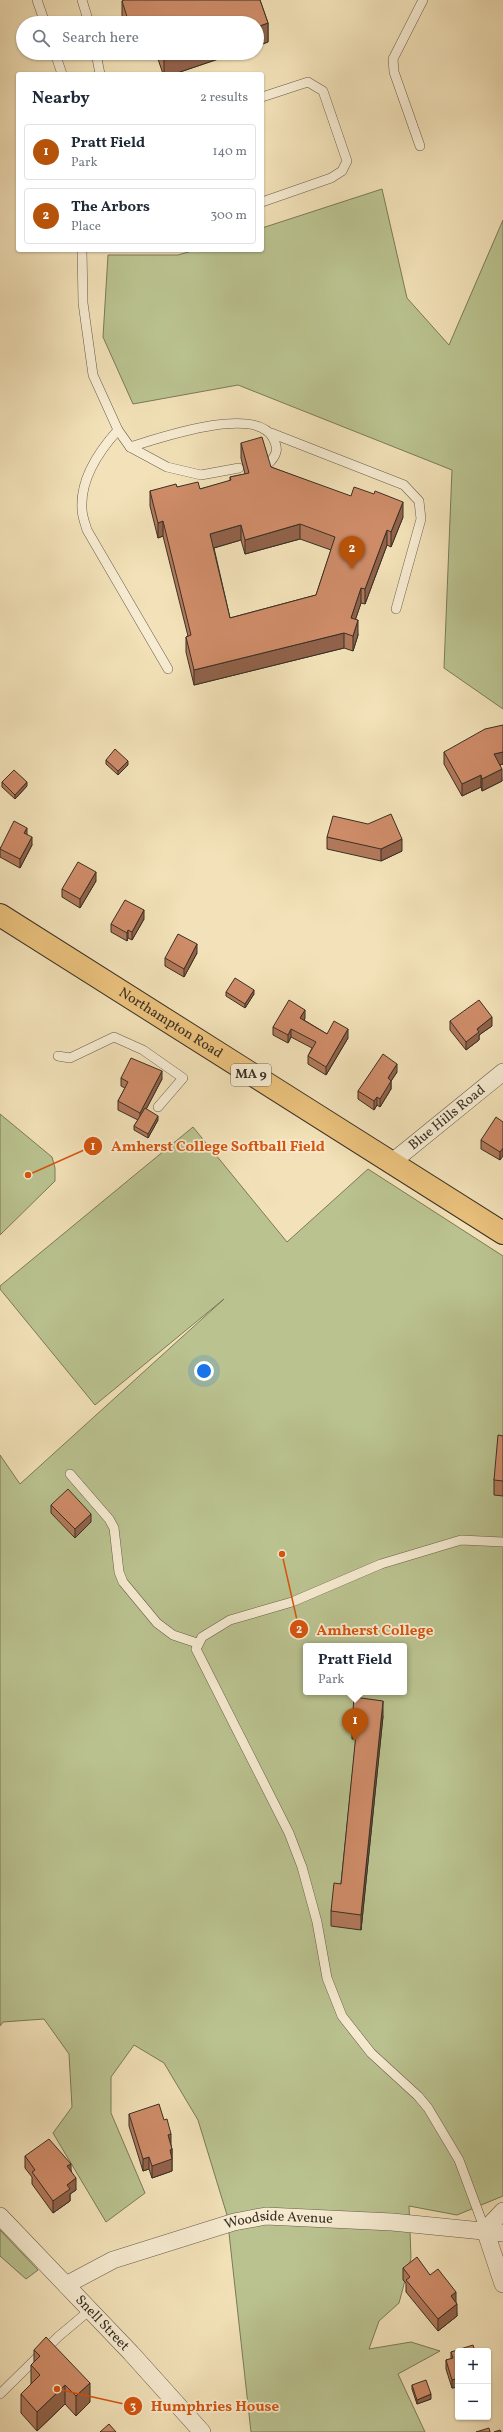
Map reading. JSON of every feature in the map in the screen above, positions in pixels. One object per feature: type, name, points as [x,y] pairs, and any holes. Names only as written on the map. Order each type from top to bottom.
[{"type":"highway","name":"Northampton Road","points":[[0,916],[503,1233]]},
{"type":"street","name":"Blue Hills Road","points":[[391,1163],[503,1072]]},
{"type":"street","points":[[503,2211],[485,2230],[503,2284]]},
{"type":"street","name":"Snell Street","points":[[0,2216],[90,2310],[202,2432]]},
{"type":"street","name":"Woodside Avenue","points":[[66,2285],[113,2260],[234,2222],[266,2216],[392,2222],[485,2230],[503,2233]]},
{"type":"lane","points":[[37,0],[42,16]]},
{"type":"lane","points":[[82,0],[87,16]]},
{"type":"lane","points":[[420,146],[394,72],[393,58],[423,0]]},
{"type":"lane","points":[[57,60],[61,72]]},
{"type":"lane","points":[[97,60],[100,72]]},
{"type":"lane","points":[[264,96],[308,82],[323,91],[347,161],[342,171],[331,178],[264,201]]},
{"type":"lane","points":[[82,252],[83,302],[93,375],[118,430],[130,447],[167,467],[201,475],[239,468]]},
{"type":"lane","points":[[130,447],[183,430],[226,423],[255,426],[404,486],[418,501],[421,519],[396,609]]},
{"type":"lane","points":[[118,430],[98,453],[86,483],[82,508],[87,530],[168,669]]},
{"type":"lane","points":[[270,462],[276,455],[277,445],[271,433]]},
{"type":"lane","points":[[58,1056],[70,1058],[114,1038],[128,1043],[183,1078],[158,1107]]},
{"type":"lane","points":[[70,1474],[109,1519],[114,1528],[119,1572],[123,1582],[157,1623],[173,1635],[197,1643]]},
{"type":"lane","points":[[485,2230],[460,2160],[428,2108],[418,2096],[371,2053],[342,2016],[327,1978],[316,1922],[302,1867],[289,1834],[248,1749],[198,1655],[197,1643],[202,1637],[230,1620],[292,1602],[381,1564],[461,1540],[503,1542]]},
{"type":"lane","points":[[0,2394],[58,2336],[90,2310]]},
{"type":"green space","points":[[382,189],[407,298],[449,345],[503,220],[503,709],[444,668],[452,470],[238,385],[133,404],[103,337],[108,255],[178,255],[188,252],[264,252],[264,227]]},
{"type":"green space","points":[[0,1114],[52,1157],[55,1168],[55,1181],[0,1235]]},
{"type":"green space","points":[[193,1127],[287,1242],[368,1169],[503,1256],[503,2196],[457,2215],[409,2206],[411,2258],[399,2303],[379,2321],[369,2349],[411,2342],[440,2351],[398,2374],[425,2432],[251,2432],[227,2215],[198,2120],[164,2063],[134,2045],[111,2077],[111,2113],[145,2193],[106,2222],[53,2133],[72,2107],[69,2054],[44,2019],[3,2022],[0,2026],[0,1455],[20,1484],[224,1299],[95,1405],[0,1289],[0,1286]]},
{"type":"green space","points":[[0,2230],[38,2270],[26,2279],[0,2256]]},
{"type":"building","points":[[260,0],[268,23],[264,24],[264,16],[127,16],[122,1]]},
{"type":"building","points":[[262,437],[271,467],[351,496],[354,487],[374,494],[375,491],[403,502],[391,532],[387,530],[365,589],[361,588],[351,618],[358,620],[353,636],[344,633],[194,670],[186,637],[191,635],[163,521],[158,523],[150,491],[176,484],[177,487],[198,482],[200,489],[231,480],[230,477],[249,473],[241,443]],"holes":[[[300,524],[335,537],[316,595],[230,618],[210,534],[241,525],[245,540]]]},
{"type":"building","points":[[503,725],[503,752],[494,754],[502,769],[482,779],[481,775],[462,784],[444,752],[485,729]]},
{"type":"building","points":[[115,749],[128,761],[118,771],[106,760]]},
{"type":"building","points":[[14,770],[27,782],[15,795],[2,782]]},
{"type":"building","points":[[391,814],[402,839],[381,849],[327,837],[333,816],[368,824]]},
{"type":"building","points":[[14,821],[27,828],[24,833],[32,837],[20,859],[0,849]]},
{"type":"building","points":[[78,862],[96,872],[80,899],[62,889]]},
{"type":"building","points":[[125,900],[144,910],[132,932],[128,930],[127,933],[111,924]]},
{"type":"building","points":[[178,934],[197,944],[184,969],[165,958]]},
{"type":"building","points":[[235,978],[254,990],[245,1004],[226,992]]},
{"type":"building","points":[[289,1000],[305,1010],[300,1018],[327,1034],[334,1021],[348,1029],[326,1067],[308,1056],[316,1042],[291,1029],[288,1035],[273,1027]]},
{"type":"building","points":[[479,1000],[492,1017],[477,1029],[479,1032],[466,1042],[450,1021]]},
{"type":"building","points":[[383,1054],[397,1064],[388,1078],[391,1081],[380,1099],[377,1097],[374,1101],[358,1091]]},
{"type":"building","points":[[131,1058],[162,1071],[140,1113],[118,1101],[128,1082],[121,1078]]},
{"type":"building","points":[[145,1108],[158,1116],[148,1134],[134,1126]]},
{"type":"building","points":[[496,1117],[503,1122],[503,1148],[500,1152],[481,1140]]},
{"type":"building","points":[[498,1435],[503,1436],[503,1481],[494,1480]]},
{"type":"building","points":[[68,1489],[91,1514],[75,1529],[51,1505]]},
{"type":"building","points":[[354,1697],[383,1701],[361,1915],[331,1911],[334,1883],[341,1884],[357,1724],[352,1724]]},
{"type":"building","points":[[159,2104],[164,2120],[167,2119],[171,2134],[168,2135],[172,2149],[170,2150],[172,2159],[152,2166],[149,2157],[143,2159],[129,2114]]},
{"type":"building","points":[[49,2139],[71,2164],[67,2166],[76,2178],[67,2185],[70,2189],[53,2201],[32,2172],[35,2170],[25,2156]]},
{"type":"building","points":[[417,2257],[430,2275],[438,2269],[456,2292],[451,2296],[457,2304],[438,2319],[406,2280],[410,2277],[403,2268]]},
{"type":"building","points":[[46,2337],[90,2383],[76,2396],[65,2385],[37,2412],[21,2394],[40,2375],[31,2365],[40,2356],[34,2350]]},
{"type":"building","points":[[473,2345],[474,2348],[464,2348]]},
{"type":"building","points":[[455,2351],[455,2379],[452,2380],[446,2360],[453,2358],[451,2352]]},
{"type":"building","points":[[426,2380],[431,2394],[417,2400],[412,2385]]},
{"type":"building","points":[[109,2424],[116,2432],[100,2432]]},
{"type":"building","points":[[489,2428],[490,2432],[476,2432]]},
{"type":"place","name":"The Arbors","points":[[352,569]]},
{"type":"place","name":"Amherst College Softball Field","points":[[28,1175]]},
{"type":"place","name":"Amherst College","points":[[282,1554]]},
{"type":"place","name":"Pratt Field","points":[[355,1741]]},
{"type":"place","name":"Humphries House","points":[[57,2389]]}]
